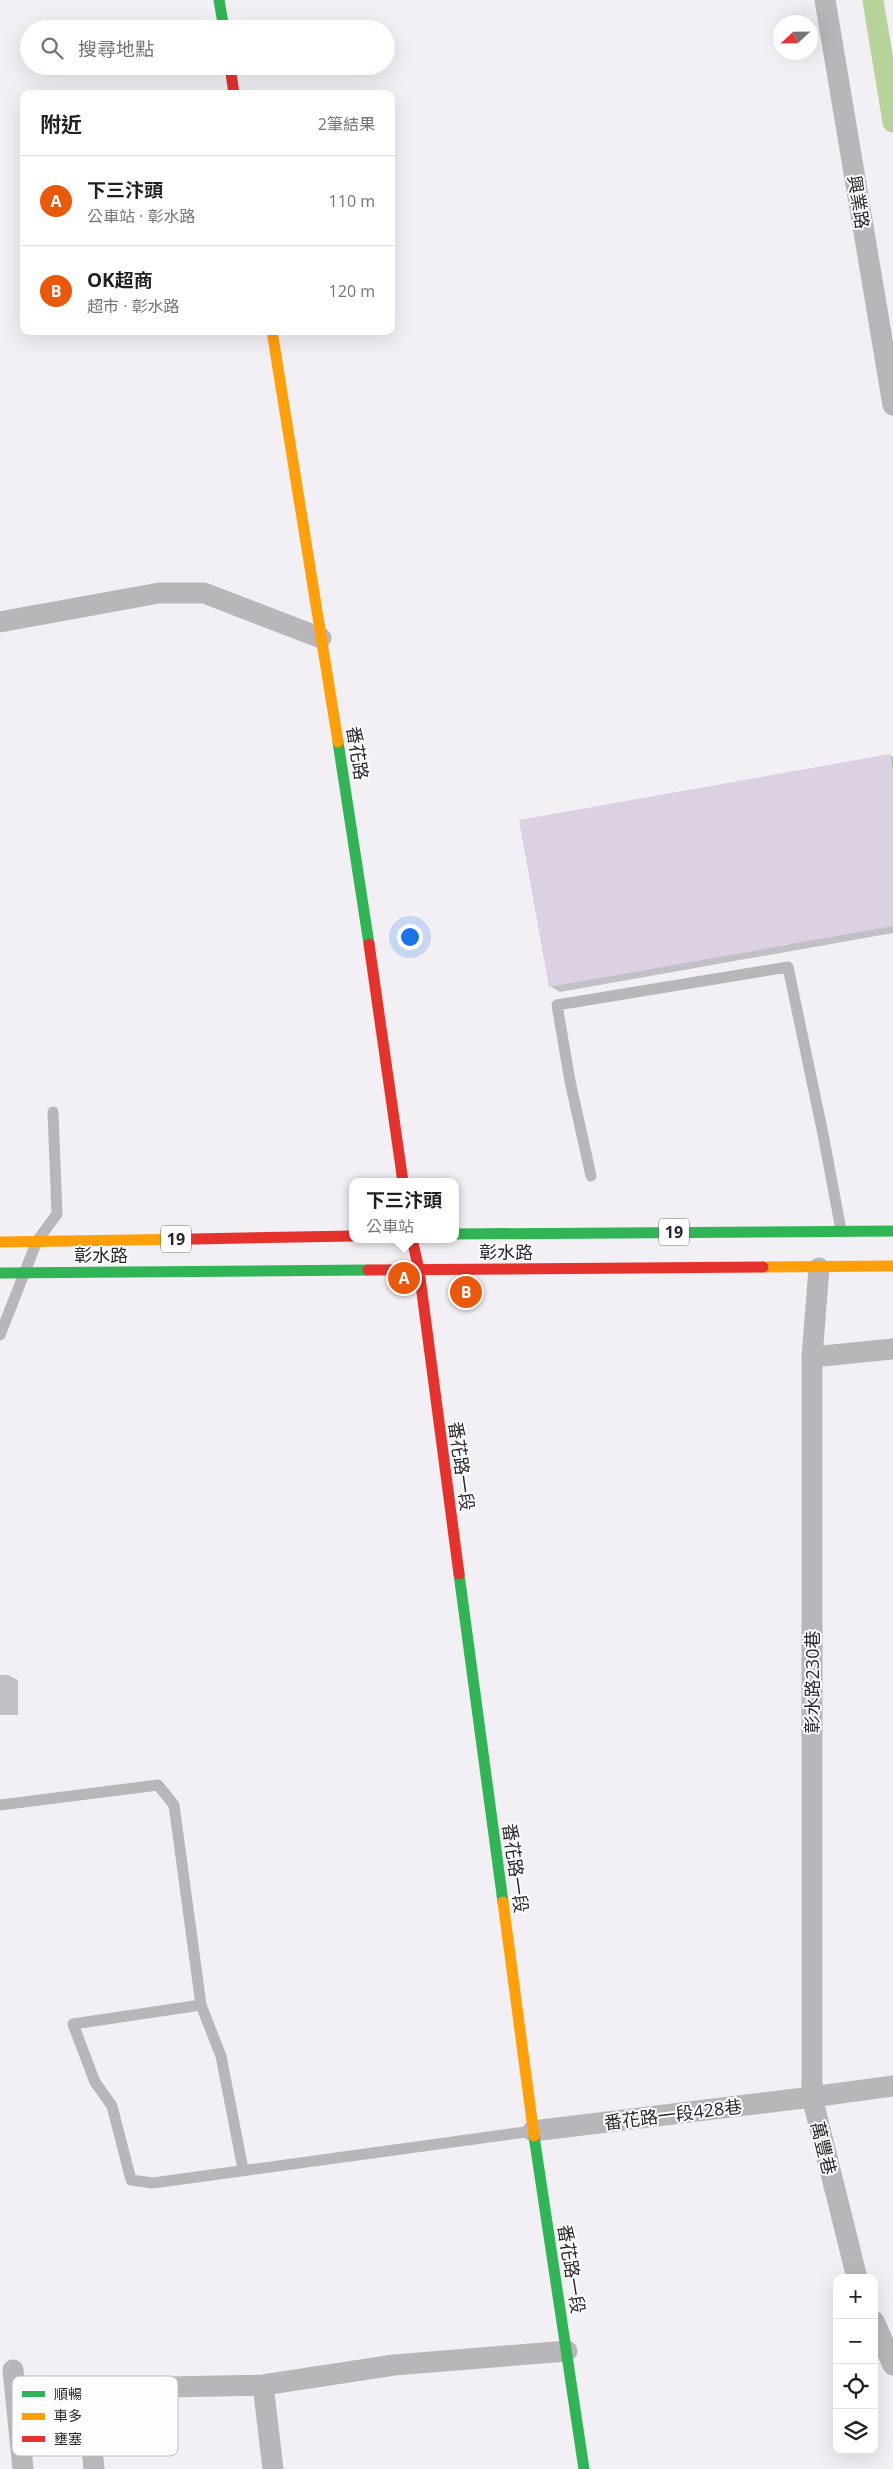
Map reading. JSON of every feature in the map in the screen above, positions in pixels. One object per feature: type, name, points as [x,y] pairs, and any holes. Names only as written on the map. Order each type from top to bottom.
[{"type":"main road","points":[[219,0],[222,20]]},
{"type":"main road","points":[[231,75],[233,90]]},
{"type":"main road","name":"番花路","points":[[273,335],[356,854],[403,1178]]},
{"type":"main road","name":"彰水路","points":[[459,1234],[893,1230]]},
{"type":"main road","name":"彰水路","points":[[0,1242],[349,1236]]},
{"type":"main road","points":[[413,1243],[419,1270]]},
{"type":"main road","name":"彰水路","points":[[0,1273],[893,1266]]},
{"type":"main road","name":"番花路一段","points":[[419,1270],[533,2132],[584,2469]]},
{"type":"street","name":"興業路","points":[[825,0],[893,405]]},
{"type":"street","points":[[0,622],[159,593],[204,593],[321,638]]},
{"type":"street","name":"彰水路230巷","points":[[812,2097],[812,1357],[819,1268]]},
{"type":"street","points":[[812,1357],[893,1349]]},
{"type":"street","name":"萬豐巷","points":[[856,2274],[812,2097],[893,2086]]},
{"type":"street","name":"番花路一段428巷","points":[[533,2132],[812,2097]]},
{"type":"street","points":[[878,2330],[893,2365]]},
{"type":"street","points":[[178,2387],[263,2385],[394,2365],[567,2351]]},
{"type":"street","points":[[13,2370],[14,2376]]},
{"type":"street","points":[[263,2385],[273,2469]]},
{"type":"street","points":[[22,2456],[23,2469]]},
{"type":"street","points":[[93,2456],[94,2469]]},
{"type":"lane","points":[[591,1176],[570,1081],[557,1005],[788,967],[823,1134],[840,1230]]},
{"type":"lane","points":[[0,1335],[23,1272],[38,1241],[57,1214],[53,1112]]},
{"type":"lane","points":[[0,1805],[158,1785],[174,1805],[201,2006],[221,2056],[243,2169]]},
{"type":"lane","points":[[201,2006],[73,2024],[95,2082],[112,2106],[131,2180],[153,2182],[533,2132]]},
{"type":"building","points":[[890,754],[893,772],[893,926],[549,987],[519,820]]},
{"type":"waterway","points":[[873,0],[893,122]]},
{"type":"traffic: fast","points":[[219,0],[222,20]]},
{"type":"traffic: fast","points":[[338,742],[369,944]]},
{"type":"traffic: fast","points":[[459,1234],[893,1231]]},
{"type":"traffic: fast","points":[[0,1273],[368,1270]]},
{"type":"traffic: fast","points":[[459,1574],[503,1902]]},
{"type":"traffic: fast","points":[[534,2136],[584,2469]]},
{"type":"traffic: slow","points":[[273,335],[338,742]]},
{"type":"traffic: slow","points":[[0,1242],[194,1239]]},
{"type":"traffic: slow","points":[[763,1267],[893,1266]]},
{"type":"traffic: slow","points":[[503,1902],[534,2136]]},
{"type":"traffic: jam","points":[[231,75],[233,90]]},
{"type":"traffic: jam","points":[[369,944],[402,1178]]},
{"type":"traffic: jam","points":[[194,1239],[349,1236]]},
{"type":"traffic: jam","points":[[413,1243],[419,1270],[459,1574]]},
{"type":"traffic: jam","points":[[368,1270],[763,1267]]},
{"type":"place","name":"下三汴頭","points":[[404,1278]]},
{"type":"place","name":"OK超商","points":[[466,1292]]}]
